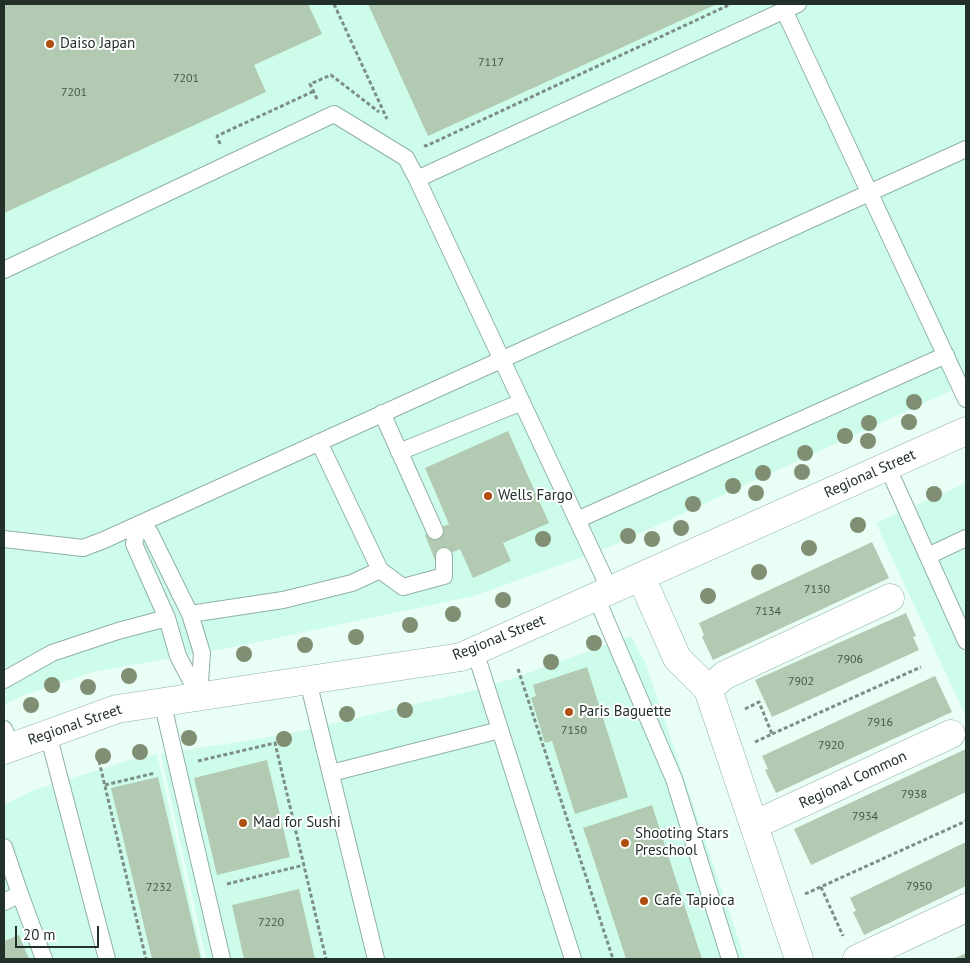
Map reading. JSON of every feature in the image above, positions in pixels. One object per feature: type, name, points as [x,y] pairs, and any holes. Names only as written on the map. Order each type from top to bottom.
[{"type":"street","name":"Regional Street","points":[[6,742],[48,734],[117,709],[461,657],[966,431]]},
{"type":"street","points":[[641,576],[677,658],[708,689],[799,959]]},
{"type":"street","points":[[708,689],[725,675],[890,598]]},
{"type":"street","name":"Regional Common","points":[[754,825],[951,734]]},
{"type":"street","points":[[851,950],[966,908]]},
{"type":"lane","points":[[417,179],[791,7],[869,193],[966,399]]},
{"type":"lane","points":[[4,270],[334,114],[406,158],[577,520],[603,594],[674,780],[730,959]]},
{"type":"lane","points":[[4,539],[83,548],[966,149]]},
{"type":"lane","points":[[577,520],[946,355]]},
{"type":"lane","points":[[399,452],[522,402]]},
{"type":"lane","points":[[382,413],[435,531]]},
{"type":"lane","points":[[319,442],[380,570],[403,587],[444,576],[444,556]]},
{"type":"lane","points":[[887,466],[966,641]]},
{"type":"lane","points":[[139,524],[150,533],[190,614],[202,654],[198,696]]},
{"type":"lane","points":[[139,524],[134,544],[167,618],[178,656],[198,696]]},
{"type":"lane","points":[[928,556],[966,538]]},
{"type":"lane","points":[[190,614],[283,600],[352,583],[380,570]]},
{"type":"lane","points":[[4,680],[52,653],[118,631],[167,618]]},
{"type":"lane","points":[[475,651],[573,959]]},
{"type":"lane","points":[[308,681],[376,959]]},
{"type":"lane","points":[[162,701],[222,959]]},
{"type":"lane","points":[[331,773],[500,730]]},
{"type":"lane","points":[[48,734],[106,959]]},
{"type":"lane","points":[[4,847],[44,959]]},
{"type":"lane","points":[[4,902],[20,894]]},
{"type":"path","points":[[327,118],[310,84],[331,76],[388,119],[334,4]]},
{"type":"path","points":[[418,141],[426,146],[732,4]]},
{"type":"path","points":[[772,734],[921,667]]},
{"type":"path","points":[[518,669],[613,959]]},
{"type":"path","points":[[190,763],[276,743],[326,959]]},
{"type":"path","points":[[99,761],[146,959]]},
{"type":"path","points":[[105,785],[156,773],[154,764]]},
{"type":"path","points":[[800,886],[804,895],[966,821]]},
{"type":"path","points":[[206,889],[304,866]]},
{"type":"path","points":[[821,887],[851,950]]},
{"type":"shaded area","points":[[4,4],[966,4],[966,384],[612,546],[474,596],[234,647],[93,672],[24,695],[4,705]]},
{"type":"shaded area","points":[[966,483],[966,717],[876,523]]},
{"type":"shaded area","points":[[631,636],[646,664],[745,959],[206,959],[161,754],[288,734],[476,690]]},
{"type":"shaded area","points":[[157,754],[203,959],[4,959],[4,805],[34,790],[127,761]]},
{"type":"building","points":[[4,4],[308,4],[322,34],[254,65],[266,92],[4,213]]},
{"type":"building","points":[[368,4],[717,4],[428,136]]},
{"type":"building","points":[[508,431],[549,523],[503,543],[511,561],[473,578],[460,549],[435,560],[425,535],[449,524],[425,468]]},
{"type":"building","points":[[872,542],[889,578],[713,660],[702,637],[704,635],[699,623]]},
{"type":"building","points":[[906,613],[916,636],[913,637],[919,650],[772,717],[755,680]]},
{"type":"building","points":[[587,667],[628,797],[575,814],[552,741],[545,743],[531,698],[536,696],[533,685]]},
{"type":"building","points":[[935,676],[952,712],[776,793],[765,770],[768,769],[762,756]]},
{"type":"building","points":[[966,749],[966,792],[811,865],[794,829]]},
{"type":"building","points":[[267,760],[290,857],[217,875],[194,778]]},
{"type":"building","points":[[158,777],[201,959],[152,959],[111,788]]},
{"type":"building","points":[[652,805],[702,959],[626,959],[583,828]]},
{"type":"building","points":[[966,842],[966,886],[864,935],[853,912],[856,911],[850,898]]},
{"type":"building","points":[[299,889],[315,959],[244,959],[232,905]]},
{"type":"building","points":[[19,935],[29,959],[4,959],[4,941]]},
{"type":"building","points":[[966,953],[966,959],[953,959]]},
{"type":"place","name":"Daiso Japan","points":[[50,44]]},
{"type":"place","name":"Wells Fargo","points":[[488,496]]},
{"type":"place","name":"Paris Baguette","points":[[569,712]]},
{"type":"place","name":"Mad for Sushi","points":[[243,823]]},
{"type":"place","name":"Shooting Stars Preschool","points":[[625,843]]},
{"type":"place","name":"Cafe Tapioca","points":[[644,901]]}]
